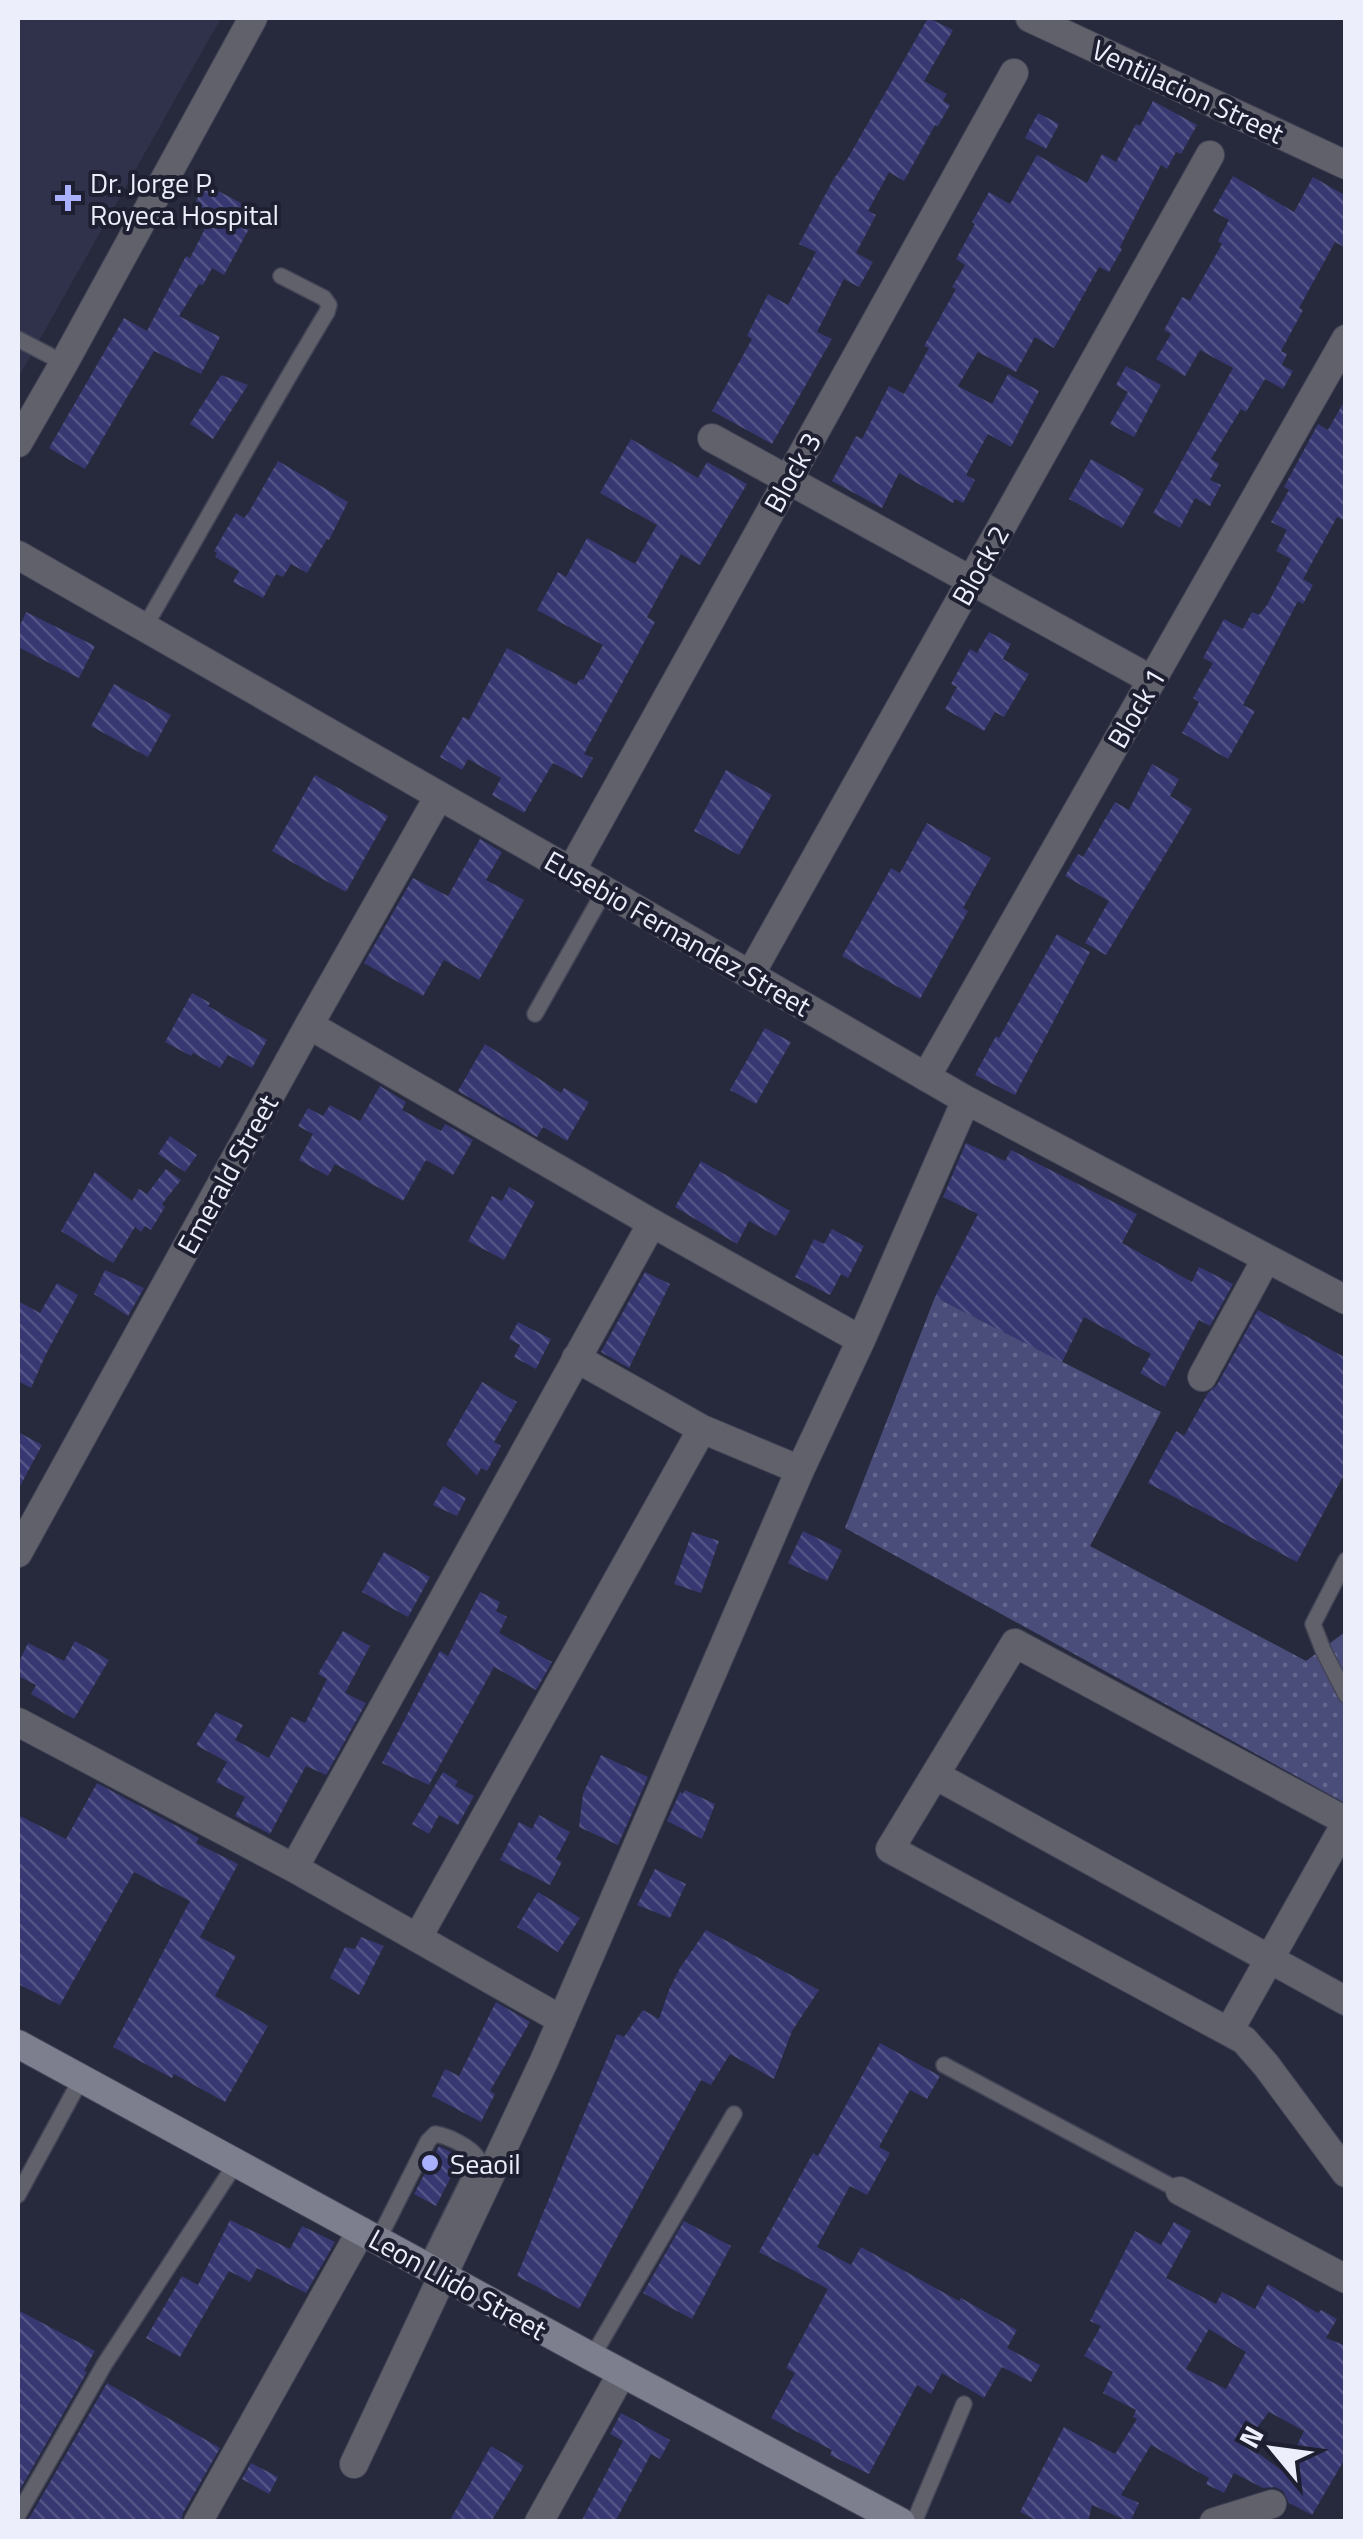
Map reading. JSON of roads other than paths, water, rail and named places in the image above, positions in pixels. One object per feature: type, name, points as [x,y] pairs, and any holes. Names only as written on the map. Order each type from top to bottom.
[{"type":"main road","name":"Leon Llido Street","points":[[18,2044],[901,2522]]},
{"type":"street","points":[[18,443],[253,18]]},
{"type":"street","name":"Ventilacion Street","points":[[1030,18],[1346,165]]},
{"type":"street","name":"Block 3","points":[[571,871],[1014,73]]},
{"type":"street","name":"Block 2","points":[[750,975],[1210,155]]},
{"type":"street","name":"Block 1","points":[[926,1077],[1346,339]]},
{"type":"street","points":[[712,438],[1152,680]]},
{"type":"street","name":"Eusebio Fernandez Street","points":[[18,554],[966,1100],[1346,1300]]},
{"type":"street","name":"Emerald Street","points":[[18,1553],[439,796]]},
{"type":"street","points":[[309,1025],[861,1340]]},
{"type":"street","points":[[354,2464],[435,2271],[562,2020],[800,1470],[966,1100]]},
{"type":"street","points":[[294,1868],[652,1224]]},
{"type":"street","points":[[1202,1377],[1266,1258]]},
{"type":"street","points":[[576,1358],[702,1429],[800,1470]]},
{"type":"street","points":[[418,1937],[702,1429]]},
{"type":"street","points":[[1229,2030],[1346,1822],[1015,1643],[890,1849],[1244,2040],[1346,2173]]},
{"type":"street","points":[[18,1722],[294,1868],[562,2020]]},
{"type":"street","points":[[935,1775],[1346,2001]]},
{"type":"street","points":[[1180,2191],[1346,2279]]},
{"type":"street","points":[[198,2522],[370,2236]]},
{"type":"street","points":[[539,2522],[622,2373]]},
{"type":"street","points":[[1214,2522],[1272,2504]]},
{"type":"lane","points":[[144,628],[327,312],[329,304],[324,298],[280,276]]},
{"type":"lane","points":[[18,339],[64,363]]},
{"type":"lane","points":[[535,1014],[604,890]]},
{"type":"lane","points":[[1346,1560],[1313,1624],[1346,1695]]},
{"type":"lane","points":[[944,2065],[1180,2191]]},
{"type":"lane","points":[[18,2195],[81,2078]]},
{"type":"lane","points":[[592,2357],[734,2114]]},
{"type":"lane","points":[[370,2236],[428,2141],[434,2134],[442,2135],[477,2157],[435,2271]]},
{"type":"lane","points":[[18,2515],[104,2364],[236,2163]]},
{"type":"lane","points":[[914,2522],[964,2404]]},
{"type":"place","name":"Dr. Jorge P. Royeca Hospital","points":[[68,198]]},
{"type":"place","name":"Seaoil","points":[[430,2163]]}]
